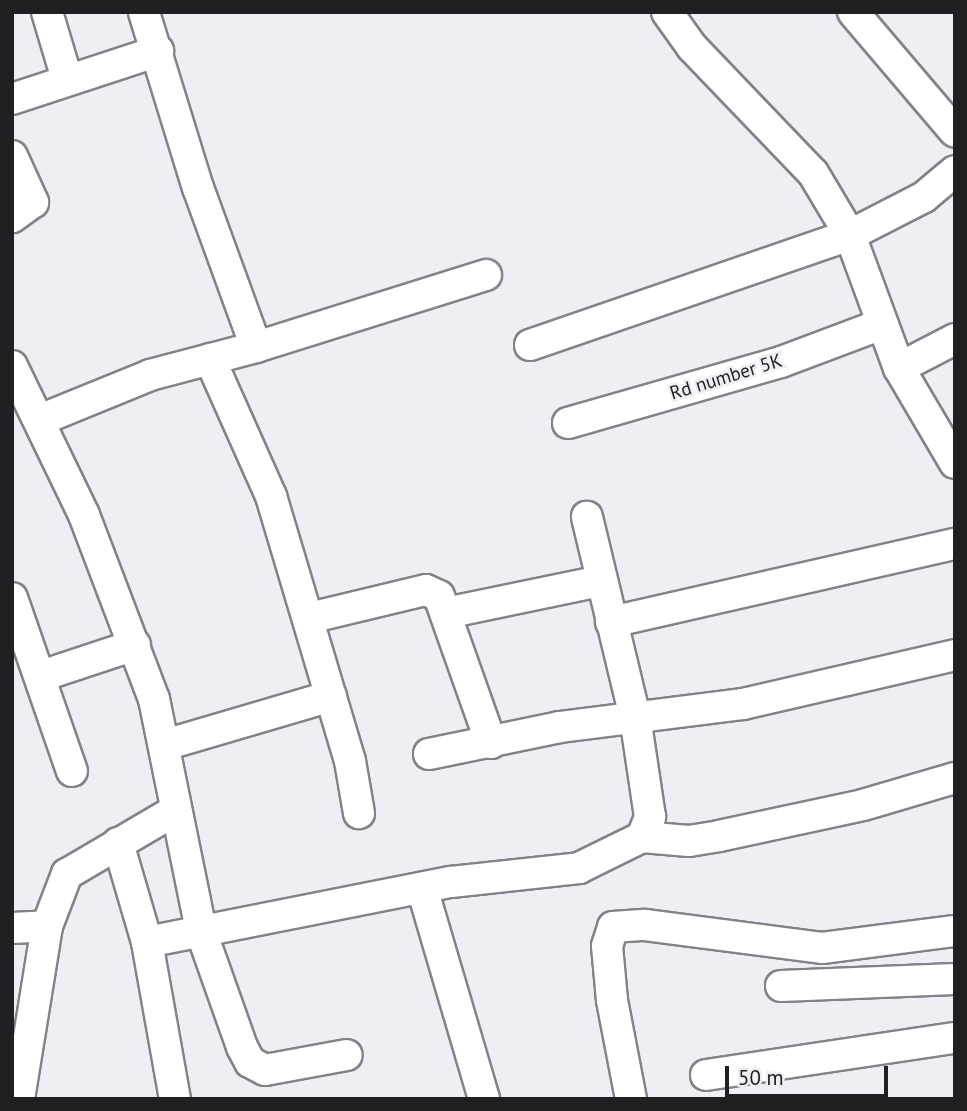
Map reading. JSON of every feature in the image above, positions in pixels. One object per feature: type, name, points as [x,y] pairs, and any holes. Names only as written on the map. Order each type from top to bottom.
[{"type":"street","points":[[47,12],[67,79]]},
{"type":"street","points":[[144,12],[198,188],[257,347]]},
{"type":"street","points":[[667,12],[692,47],[813,173],[850,235],[899,368],[946,428],[955,463]]},
{"type":"street","points":[[853,12],[955,132]]},
{"type":"street","points":[[12,99],[158,51]]},
{"type":"street","points":[[12,156],[33,202],[12,217]]},
{"type":"street","points":[[530,345],[850,235],[924,197],[955,171]]},
{"type":"street","points":[[40,420],[150,374],[257,347],[486,275]]},
{"type":"street","name":"Rd number 5K","points":[[568,423],[781,362],[882,324]]},
{"type":"street","points":[[899,368],[955,339]]},
{"type":"street","points":[[210,359],[271,496],[331,696],[359,813]]},
{"type":"street","points":[[13,368],[84,515],[135,645],[165,745],[202,934],[242,1047],[255,1067],[265,1070],[347,1055]]},
{"type":"street","points":[[587,517],[600,581],[635,717],[650,817],[642,837]]},
{"type":"street","points":[[611,622],[955,544]]},
{"type":"street","points":[[446,613],[600,581]]},
{"type":"street","points":[[309,618],[426,590],[439,596],[491,743]]},
{"type":"street","points":[[12,598],[72,771]]},
{"type":"street","points":[[41,677],[135,645]]},
{"type":"street","points":[[429,754],[635,717],[743,704],[955,656]]},
{"type":"street","points":[[165,745],[331,696]]},
{"type":"street","points":[[147,942],[202,934],[422,888],[579,868],[642,837],[689,841],[719,836],[863,805],[955,778]]},
{"type":"street","points":[[17,1086],[47,926],[67,874],[176,810]]},
{"type":"street","points":[[118,843],[147,942],[175,1099]]},
{"type":"street","points":[[422,888],[484,1099]]},
{"type":"street","points":[[631,1099],[612,1000],[607,946],[613,927],[645,925],[822,947],[955,931]]},
{"type":"street","points":[[12,928],[47,926]]},
{"type":"street","points":[[781,986],[955,979]]},
{"type":"street","points":[[706,1075],[955,1038]]}]
